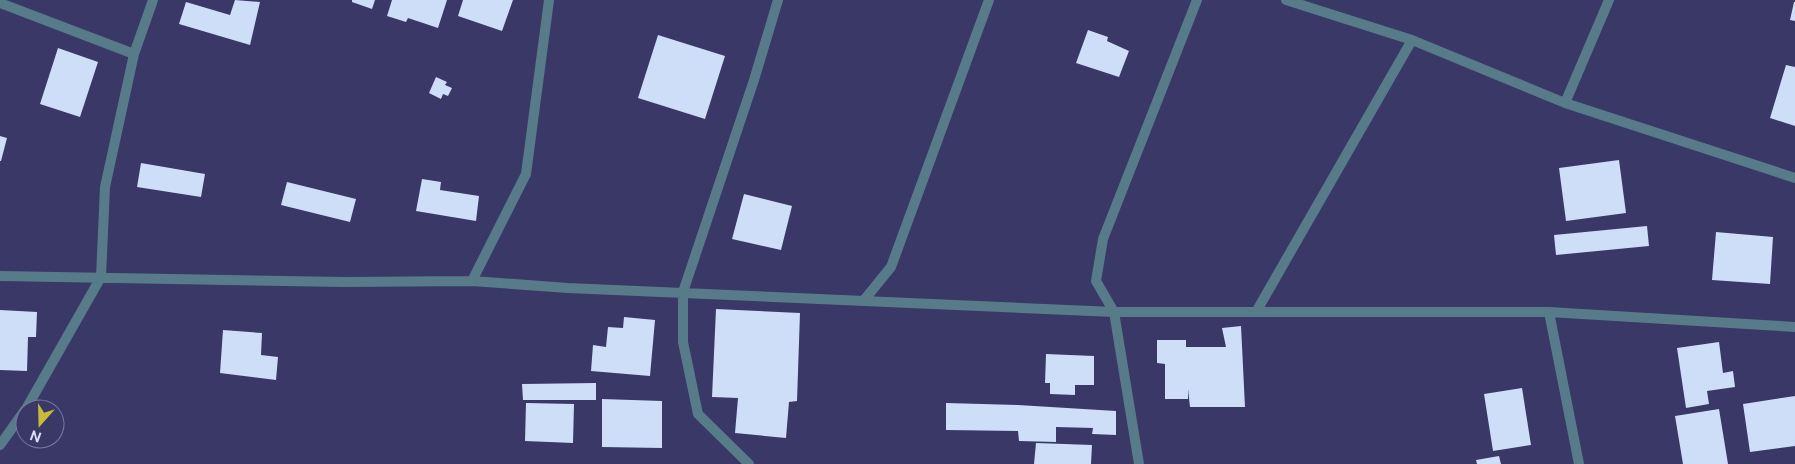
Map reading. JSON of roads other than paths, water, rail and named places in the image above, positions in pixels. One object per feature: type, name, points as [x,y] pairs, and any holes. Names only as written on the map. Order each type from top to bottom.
[{"type":"street","points":[[31,399],[101,277],[105,187],[134,54],[153,0]]},
{"type":"street","points":[[472,281],[526,174],[549,0]]},
{"type":"street","points":[[749,464],[698,414],[683,342],[683,292],[754,80],[778,0]]},
{"type":"street","points":[[865,299],[891,267],[989,0]]},
{"type":"street","points":[[1138,464],[1114,312],[1096,281],[1103,239],[1197,0]]},
{"type":"street","points":[[1286,0],[1412,40],[1565,103],[1795,178]]},
{"type":"street","points":[[1565,103],[1609,0]]},
{"type":"street","points":[[0,3],[134,54]]},
{"type":"street","points":[[1256,312],[1412,40]]},
{"type":"street","points":[[0,276],[345,282],[472,281],[1114,312],[1548,312],[1795,327]]},
{"type":"street","points":[[1548,312],[1579,464]]},
{"type":"street","points":[[0,445],[15,424]]}]
